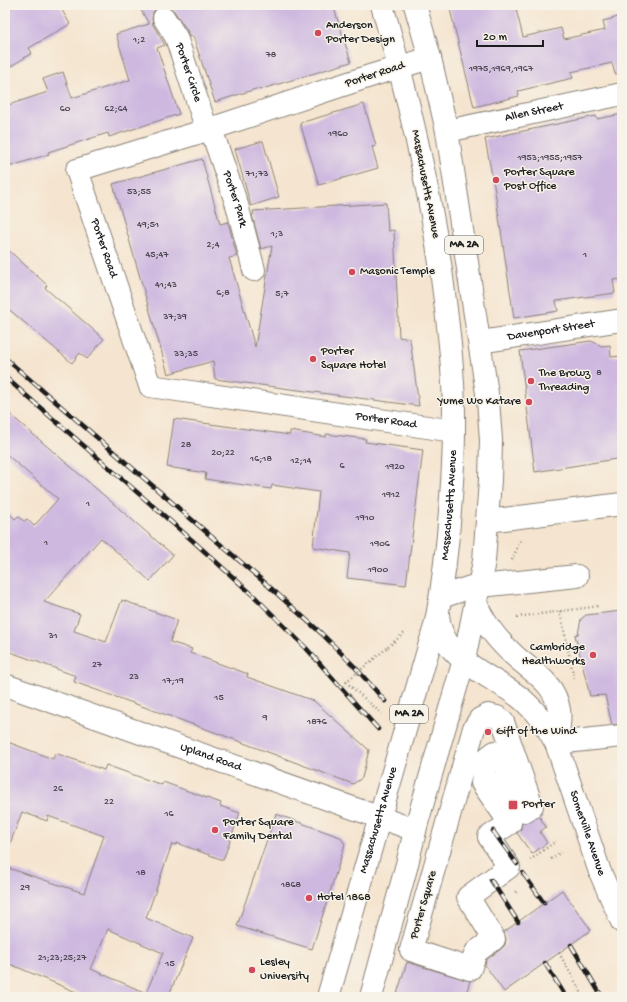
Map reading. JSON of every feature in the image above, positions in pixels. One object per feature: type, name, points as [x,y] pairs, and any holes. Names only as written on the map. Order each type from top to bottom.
[{"type":"street","name":"Massachusetts Avenue","points":[[328,997],[432,638],[439,604],[450,520],[454,394],[450,347],[438,252],[420,153],[400,67],[382,5]]},
{"type":"street","name":"MA 2A","points":[[371,997],[464,660],[484,561],[488,521],[491,460],[490,419],[486,383],[446,131],[430,58],[415,5]]},
{"type":"street","name":"Porter Circle","points":[[164,18],[176,37],[209,129]]},
{"type":"street","name":"Porter Road","points":[[430,58],[77,170],[150,386],[454,430]]},
{"type":"street","name":"Allen Street","points":[[446,131],[622,94]]},
{"type":"street","name":"Porter Park","points":[[209,129],[237,205],[254,270]]},
{"type":"street","name":"Davenport Street","points":[[480,342],[622,320]]},
{"type":"street","points":[[488,521],[622,504]]},
{"type":"street","points":[[439,604],[463,589],[478,595],[577,576]]},
{"type":"street","name":"Somerville Avenue","points":[[478,595],[486,622],[495,635],[515,656],[541,676],[552,690],[557,701],[560,722],[556,744]]},
{"type":"street","name":"Somerville Avenue","points":[[439,604],[439,626],[443,637],[454,652],[524,701],[542,721],[556,744],[600,872],[622,922]]},
{"type":"street","name":"Upland Road","points":[[5,685],[416,830]]},
{"type":"street","name":"Porter Square","points":[[493,715],[500,718],[503,722],[532,806],[525,811],[503,780],[511,775],[496,752],[486,759],[482,783],[510,823],[489,837],[509,867],[468,897],[494,939],[476,952],[470,969],[411,950],[473,731],[483,717],[493,715]]},
{"type":"street","points":[[556,744],[622,736]]},
{"type":"path","points":[[510,564],[522,538]]},
{"type":"path","points":[[517,617],[600,606]]},
{"type":"path","points":[[560,611],[574,678]]},
{"type":"path","points":[[382,714],[346,682],[404,633]]},
{"type":"path","points":[[543,851],[556,841]]},
{"type":"path","points":[[551,859],[561,852]]},
{"type":"path","points":[[559,953],[584,997]]},
{"type":"building","points":[[5,5],[59,5],[70,24],[29,48],[32,53],[5,70]]},
{"type":"building","points":[[138,5],[333,5],[351,62],[215,102],[193,36],[189,37],[187,30],[174,11],[169,7],[163,6],[157,8],[153,12],[152,19],[153,25],[165,45],[157,48],[179,114],[109,137],[108,133],[48,152],[49,154],[5,168],[5,106],[48,92],[43,79],[63,72],[72,98],[130,80],[116,34],[149,24]]},
{"type":"building","points":[[449,5],[515,5],[523,37],[561,28],[564,39],[605,30],[603,21],[622,16],[622,73],[615,74],[612,63],[571,72],[573,78],[518,91],[519,96],[474,107]]},
{"type":"building","points":[[364,104],[376,146],[372,147],[378,168],[319,185],[300,123]]},
{"type":"building","points":[[622,114],[622,279],[613,280],[615,293],[556,301],[558,311],[514,318],[495,191],[485,139],[596,116],[597,119]]},
{"type":"building","points":[[263,141],[279,197],[251,206],[235,149]]},
{"type":"building","points":[[202,159],[220,224],[228,222],[237,256],[229,258],[255,347],[272,246],[261,249],[252,215],[254,214],[253,211],[386,203],[388,231],[394,230],[399,337],[410,339],[419,406],[215,379],[213,361],[168,374],[113,184]]},
{"type":"building","points":[[5,247],[47,285],[45,288],[104,339],[87,359],[80,353],[72,363],[5,306]]},
{"type":"building","points":[[591,341],[602,346],[610,345],[611,357],[622,356],[622,458],[535,472],[520,351]]},
{"type":"building","points":[[5,410],[173,555],[150,581],[101,538],[44,602],[80,614],[74,631],[106,642],[122,600],[177,620],[170,642],[192,649],[190,653],[248,674],[247,677],[314,701],[369,750],[362,778],[353,784],[217,733],[74,682],[76,676],[5,650],[5,509],[15,519],[18,516],[24,521],[27,519],[34,526],[58,499],[5,453]]},
{"type":"building","points":[[174,419],[290,435],[290,431],[326,437],[326,434],[366,439],[365,442],[423,450],[406,585],[347,578],[350,553],[313,547],[319,492],[272,485],[271,489],[205,479],[206,473],[167,467]]},
{"type":"building","points":[[622,611],[622,724],[612,725],[605,695],[590,696],[575,635],[578,634],[581,619],[586,615]]},
{"type":"building","points":[[5,741],[53,759],[55,753],[104,770],[106,765],[162,785],[163,782],[221,803],[220,806],[240,813],[223,860],[177,843],[176,845],[172,844],[146,918],[193,938],[168,997],[88,997],[5,962],[5,867],[84,893],[104,836],[48,816],[47,821],[22,812],[7,852],[5,851]],"holes":[[[108,929],[163,953],[146,993],[91,969]]]},
{"type":"building","points":[[276,814],[340,837],[345,844],[312,949],[237,926]]},
{"type":"building","points":[[539,816],[546,827],[540,832],[547,843],[532,854],[517,833],[521,829],[522,823],[532,821]]},
{"type":"building","points":[[562,890],[591,930],[504,992],[485,965],[486,960],[505,945],[506,939],[504,932]]},
{"type":"building","points":[[407,962],[470,981],[465,997],[396,997]]},
{"type":"railway","points":[[5,358],[321,633],[354,666],[385,701]]},
{"type":"railway","points":[[5,377],[256,598],[306,648],[378,729]]},
{"type":"railway","points":[[493,831],[517,864]]},
{"type":"railway","points":[[523,873],[544,903]]},
{"type":"railway","points":[[491,880],[518,922]]},
{"type":"railway","points":[[571,945],[602,997]]},
{"type":"railway","points":[[545,963],[566,997]]},
{"type":"place","name":"Anderson Porter Design","points":[[318,33]]},
{"type":"place","name":"Porter Square Post Office","points":[[496,180]]},
{"type":"place","name":"Masonic Temple","points":[[352,272]]},
{"type":"place","name":"Porter Square Hotel","points":[[313,359]]},
{"type":"place","name":"The Browz Threading","points":[[531,381]]},
{"type":"place","name":"Yume Wo Katare","points":[[529,402]]},
{"type":"place","name":"Cambridge Healthworks","points":[[593,655]]},
{"type":"place","name":"Gift of the Wind","points":[[488,732]]},
{"type":"place","name":"Porter","points":[[513,805]]},
{"type":"place","name":"Porter Square Family Dental","points":[[215,830]]},
{"type":"place","name":"Hotel 1868","points":[[309,898]]},
{"type":"place","name":"Lesley University","points":[[252,970]]}]
